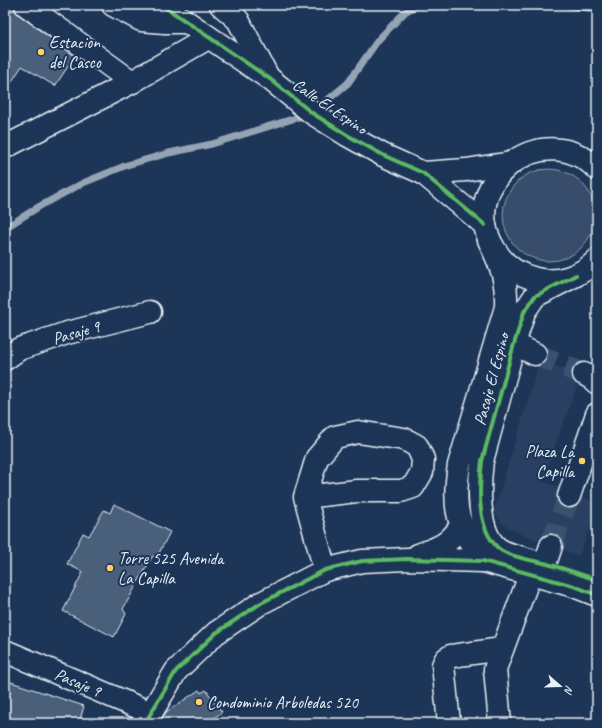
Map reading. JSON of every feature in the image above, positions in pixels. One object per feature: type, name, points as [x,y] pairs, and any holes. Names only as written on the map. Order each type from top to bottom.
[{"type":"street","points":[[26,5],[132,82]]},
{"type":"street","points":[[113,5],[141,20],[185,22]]},
{"type":"street","name":"Calle El Espino","points":[[162,5],[208,38],[270,79],[312,113],[347,136],[383,155],[423,173],[487,232]]},
{"type":"street","points":[[221,5],[238,20],[270,79]]},
{"type":"street","points":[[5,147],[132,82],[208,38]]},
{"type":"street","points":[[596,262],[576,275],[564,279],[540,280],[517,272],[503,260],[487,232],[486,201],[490,189],[501,172],[511,163],[526,154],[537,150],[554,149],[577,155],[587,160],[597,169]]},
{"type":"street","name":"Calle El Espino","points":[[423,173],[466,170],[511,163]]},
{"type":"street","name":"Pasaje El Espino","points":[[483,561],[461,526],[457,512],[455,489],[459,465],[506,307],[506,290],[502,269],[487,232]]},
{"type":"street","name":"Pasaje El Espino","points":[[542,561],[532,561],[500,549],[488,537],[480,508],[482,461],[524,312],[535,296],[576,275]]},
{"type":"street","name":"Pasaje 9","points":[[5,359],[19,349],[68,333],[150,312]]},
{"type":"street","points":[[514,344],[535,354]]},
{"type":"street","points":[[569,496],[597,414]]},
{"type":"street","points":[[306,497],[357,491],[401,491],[414,487],[422,472],[423,459],[417,446],[404,439],[358,432],[335,438],[317,458],[306,497],[325,570]]},
{"type":"street","points":[[407,559],[445,545],[461,526]]},
{"type":"street","points":[[148,718],[176,671],[216,633],[261,603],[325,570],[362,561],[407,559],[542,561],[597,580]]},
{"type":"street","points":[[542,561],[574,586],[597,595]]},
{"type":"street","points":[[500,723],[495,669],[502,649],[542,561]]},
{"type":"street","points":[[449,723],[443,665],[446,659],[451,656],[502,649]]},
{"type":"street","name":"Pasaje 9","points":[[5,651],[148,718]]},
{"type":"shaded area","points":[[549,169],[567,173],[581,183],[591,197],[595,215],[591,233],[581,247],[567,257],[549,261],[531,257],[517,247],[507,233],[503,215],[507,197],[517,183],[531,173]]},
{"type":"shaded area","points":[[540,360],[581,375],[542,481],[597,503],[597,510],[579,556],[508,528],[499,519],[494,511]]},
{"type":"building","name":"Estacion del Casco","points":[[5,5],[14,5],[15,10],[19,15],[75,56],[55,86],[22,66],[5,92]]},
{"type":"building","name":"Torre 525 Avenida La Capilla","points":[[114,504],[170,532],[158,555],[152,557],[123,609],[126,614],[114,637],[63,611],[83,572],[67,564],[83,533],[89,536],[104,510],[110,513]]},
{"type":"building","points":[[5,680],[84,706],[79,723],[5,723]]},
{"type":"building","name":"Condominio Arboledas 520","points":[[199,690],[201,693],[206,690],[222,712],[207,723],[160,723],[166,712]]},
{"type":"waterway","points":[[5,228],[40,206],[83,183],[127,165],[169,153],[212,144],[312,113],[348,83],[378,40],[405,12],[417,5]]},
{"type":"waterway","points":[[563,5],[597,9]]},
{"type":"tunnel","points":[[535,354],[584,374]]},
{"type":"tunnel","points":[[551,546],[569,496]]},
{"type":"cycle path","points":[[162,5],[270,79],[312,113],[383,155],[423,173],[485,225]]},
{"type":"cycle path","points":[[576,275],[535,296],[524,312],[482,461],[480,495],[482,519],[491,539],[502,551],[514,556],[551,565],[597,580]]},
{"type":"cycle path","points":[[145,723],[176,671],[216,633],[261,603],[325,570],[362,561],[407,559],[483,561],[574,586],[597,595]]},
{"type":"place","name":"Estacion del Casco","points":[[41,52]]},
{"type":"place","name":"Plaza La Capilla","points":[[582,461]]},
{"type":"place","name":"Torre 525 Avenida La Capilla","points":[[110,568]]},
{"type":"place","name":"Condominio Arboledas 520","points":[[199,702]]}]
